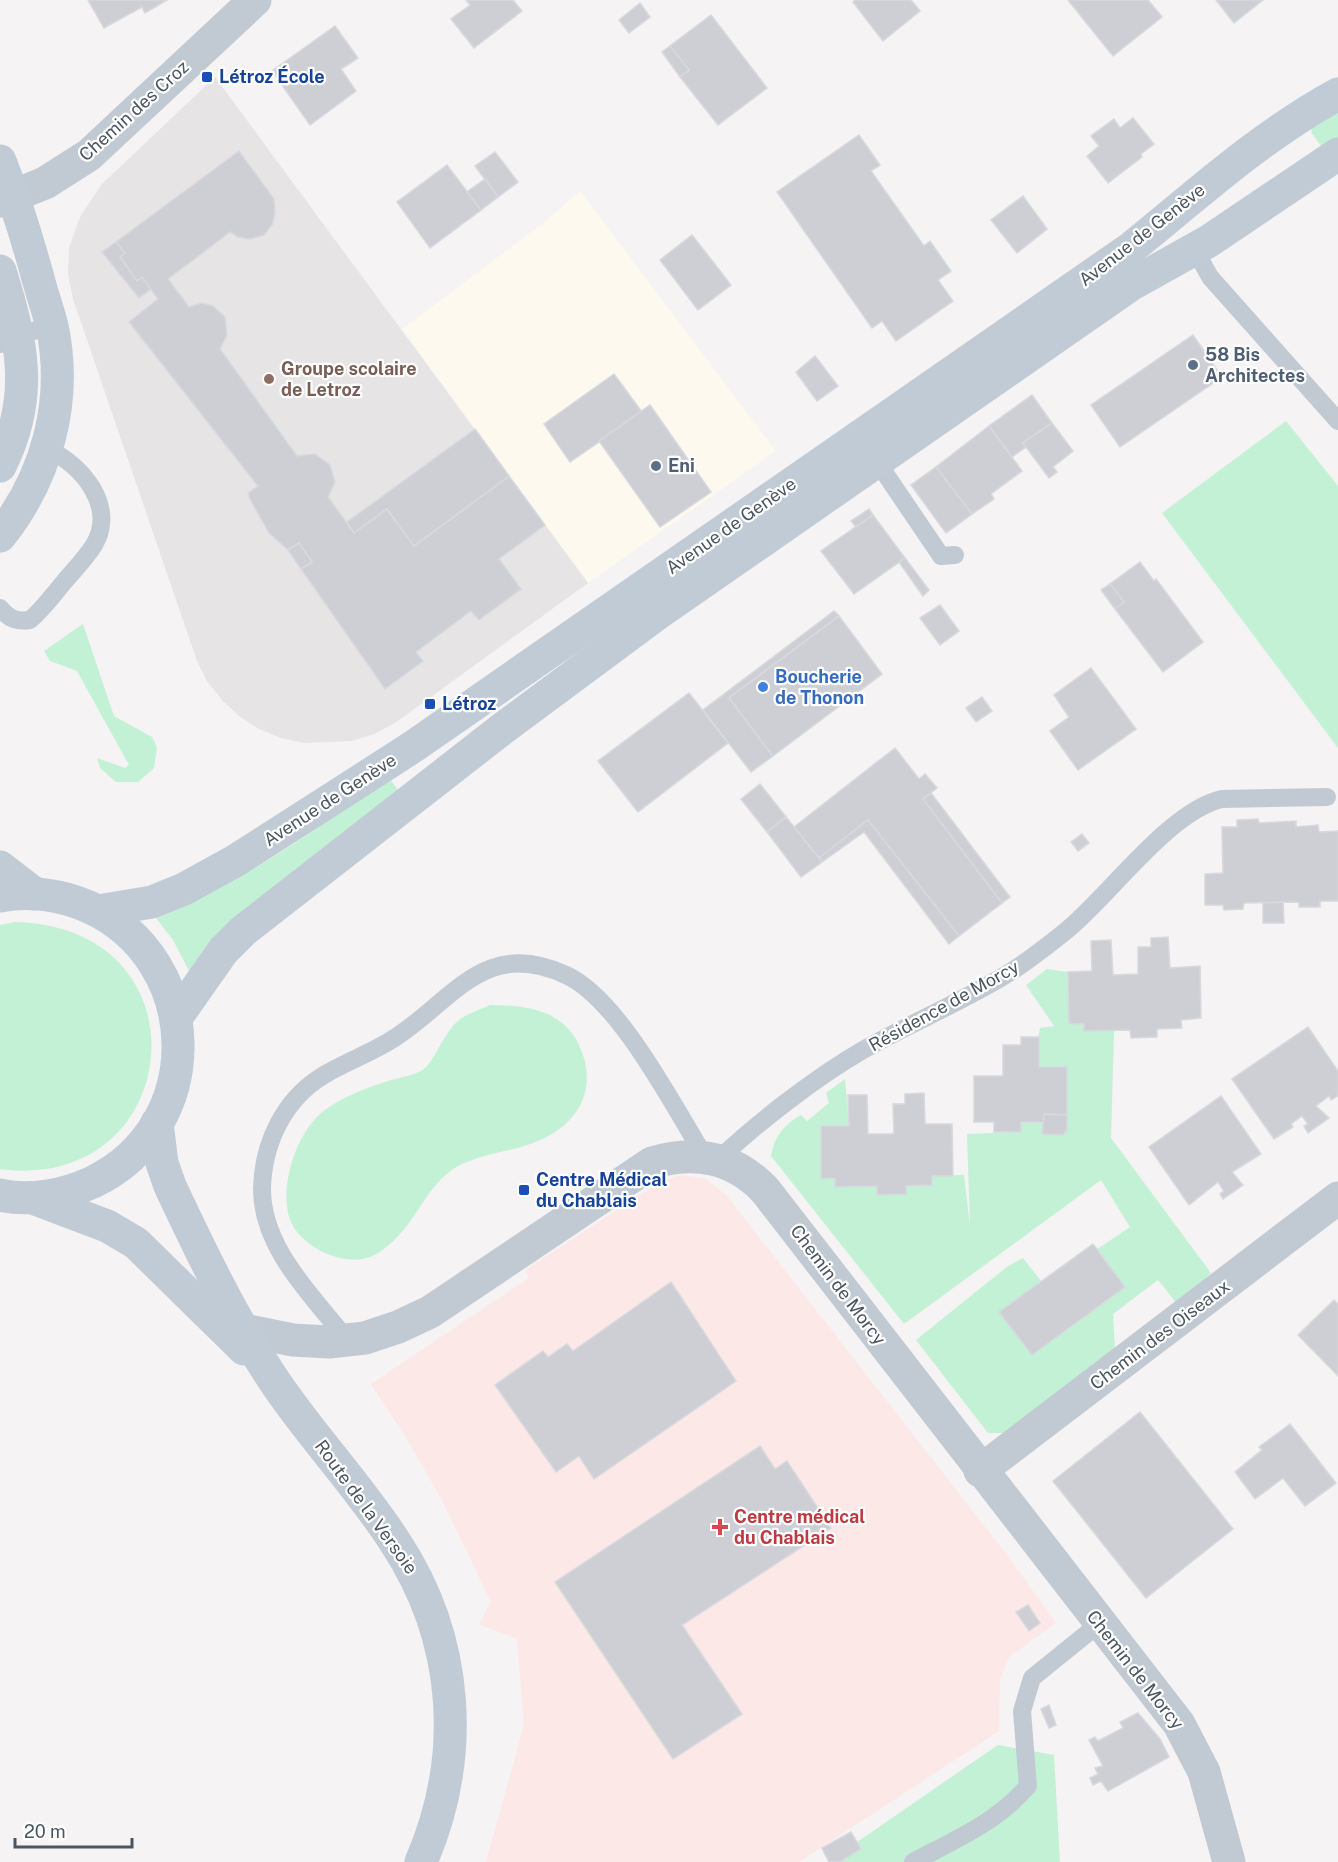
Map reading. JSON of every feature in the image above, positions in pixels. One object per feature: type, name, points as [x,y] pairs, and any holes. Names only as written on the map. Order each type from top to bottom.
[{"type":"main road","name":"Avenue de Genève","points":[[98,911],[152,902],[184,889],[235,861],[414,746],[1131,248],[1224,171],[1284,127],[1338,94]]},
{"type":"main road","points":[[1284,127],[1326,162]]},
{"type":"main road","points":[[0,161],[7,199],[52,326],[57,376],[56,402],[47,449],[26,499],[0,536]]},
{"type":"main road","name":"Avenue de Genève","points":[[176,1018],[214,963],[243,931],[501,729],[657,615],[1132,284],[1195,250],[1326,162]]},
{"type":"main road","points":[[1224,171],[1255,211]]},
{"type":"main road","points":[[0,271],[9,340],[23,360],[23,388],[7,451],[47,449]]},
{"type":"main road","points":[[0,867],[35,894]]},
{"type":"main road","points":[[0,896],[35,894],[78,902],[98,911],[121,926],[141,945],[157,967],[169,992],[176,1018],[178,1061],[167,1104],[158,1122],[137,1149],[104,1176],[57,1195],[16,1196]]},
{"type":"main road","name":"Route de la Versoie","points":[[158,1122],[162,1164],[170,1186],[244,1330],[269,1373],[394,1539],[418,1580],[438,1630],[450,1694],[450,1747],[441,1802],[421,1862]]},
{"type":"main road","name":"Route de la Versoie","points":[[16,1196],[107,1226],[136,1244],[269,1373]]},
{"type":"street","name":"Chemin des Croz","points":[[7,199],[62,174],[88,155],[251,1]]},
{"type":"street","name":"Chemin de Morcy","points":[[244,1330],[311,1342],[347,1340],[390,1330],[430,1312],[641,1169],[678,1157],[711,1158],[743,1171],[765,1190],[980,1471],[1162,1701],[1194,1750],[1211,1793],[1229,1862]]},
{"type":"street","name":"Chemin des Oiseaux","points":[[980,1471],[1338,1198]]},
{"type":"lane","points":[[1195,250],[1210,277],[1338,421]]},
{"type":"lane","points":[[9,340],[52,326]]},
{"type":"lane","points":[[0,608],[11,619],[21,622],[30,620],[88,553],[98,533],[100,510],[87,478],[75,465],[47,449]]},
{"type":"lane","points":[[878,463],[941,556],[955,555]]},
{"type":"lane","name":"Résidence de Morcy","points":[[711,1158],[853,1057],[980,990],[1032,957],[1088,912],[1147,852],[1207,802],[1222,799],[1327,797]]},
{"type":"lane","points":[[347,1340],[284,1258],[273,1238],[262,1192],[268,1147],[277,1124],[306,1088],[324,1075],[397,1037],[459,985],[475,975],[511,964],[530,964],[566,975],[583,985],[597,997],[625,1033],[711,1158]]},
{"type":"lane","points":[[913,1862],[1010,1807],[1028,1786],[1022,1711],[1032,1678],[1100,1623]]},
{"type":"shaded area","name":"Groupe scolaire de Letroz","points":[[215,77],[588,583],[395,723],[374,734],[352,741],[304,743],[281,738],[259,729],[239,716],[207,681],[197,661],[73,299],[68,274],[69,248],[80,217],[102,184]]},
{"type":"shaded area","points":[[580,191],[776,451],[588,583],[402,329],[547,220]]},
{"type":"shaded area","name":"Centre médical du Chablais","points":[[682,1175],[706,1179],[726,1195],[1007,1555],[1056,1623],[1009,1657],[1000,1679],[999,1731],[799,1862],[486,1862],[524,1725],[517,1639],[479,1624],[491,1602],[442,1500],[408,1441],[371,1384],[529,1278],[525,1270],[658,1183]]},
{"type":"green space","points":[[1338,109],[1338,139],[1321,146],[1311,132],[1314,124]]},
{"type":"green space","points":[[1286,421],[1338,486],[1338,748],[1162,513]]},
{"type":"green space","points":[[83,624],[114,716],[152,737],[157,747],[154,768],[138,782],[116,782],[100,768],[97,758],[125,768],[129,765],[77,671],[50,661],[44,651]]},
{"type":"green space","points":[[390,779],[399,791],[189,971],[173,940],[156,918],[247,873]]},
{"type":"green space","points":[[14,922],[78,935],[122,966],[146,1009],[151,1056],[138,1103],[108,1142],[62,1166],[0,1169],[0,925]]},
{"type":"green space","points":[[1047,969],[1068,972],[1069,1025],[1084,1024],[1114,1031],[1111,1138],[1211,1273],[1178,1305],[1158,1280],[1113,1314],[1115,1350],[1008,1433],[988,1433],[916,1340],[1008,1266],[1023,1258],[1044,1285],[1130,1227],[1101,1180],[904,1324],[771,1156],[777,1137],[785,1127],[801,1115],[807,1121],[829,1103],[826,1093],[845,1079],[849,1126],[821,1127],[821,1179],[835,1178],[877,1186],[878,1195],[906,1186],[905,1176],[964,1175],[970,1226],[967,1134],[1021,1132],[1040,1028],[1054,1026],[1026,985]]},
{"type":"green space","points":[[490,1005],[515,1006],[539,1011],[561,1022],[570,1030],[577,1041],[587,1072],[583,1099],[576,1111],[555,1132],[540,1140],[458,1166],[433,1188],[398,1236],[371,1257],[352,1260],[318,1250],[293,1226],[287,1204],[292,1161],[312,1122],[329,1107],[347,1097],[375,1085],[421,1071],[430,1062],[458,1021]]},
{"type":"green space","points":[[998,1745],[1054,1755],[1060,1862],[828,1862]]},
{"type":"building","points":[[88,0],[167,0],[145,13],[142,7],[104,28]]},
{"type":"building","points":[[466,0],[513,0],[522,11],[474,48],[451,19],[470,5]]},
{"type":"building","points":[[855,0],[911,0],[920,11],[883,41],[853,2]]},
{"type":"building","points":[[1068,0],[1148,0],[1162,17],[1113,56]]},
{"type":"building","points":[[1216,0],[1263,0],[1234,23]]},
{"type":"building","points":[[640,3],[650,17],[629,33],[619,20]]},
{"type":"building","points":[[711,15],[767,88],[718,125],[680,77],[689,70],[670,46]]},
{"type":"building","points":[[335,26],[358,58],[341,69],[356,91],[310,125],[272,71]]},
{"type":"building","points":[[670,46],[689,70],[680,77],[662,52]]},
{"type":"building","points":[[1133,118],[1154,144],[1141,154],[1142,157],[1108,183],[1087,156],[1099,146],[1091,136],[1114,119],[1120,128]]},
{"type":"building","points":[[859,135],[880,165],[871,171],[924,246],[930,241],[951,271],[938,280],[953,301],[896,341],[882,321],[872,328],[777,192]]},
{"type":"building","points":[[239,151],[274,199],[275,213],[272,225],[264,235],[250,239],[238,237],[230,232],[168,279],[189,307],[202,303],[213,306],[225,317],[227,335],[220,349],[297,456],[315,454],[330,465],[335,482],[328,497],[354,533],[387,509],[414,546],[509,476],[545,525],[499,559],[521,589],[479,620],[471,611],[416,652],[423,661],[385,689],[301,569],[312,562],[299,543],[288,550],[269,533],[248,493],[258,486],[129,322],[158,299],[142,277],[137,281],[120,257],[125,253],[116,242]]},
{"type":"building","points":[[495,152],[518,182],[498,197],[475,166]]},
{"type":"building","points":[[447,165],[481,210],[430,248],[397,202]]},
{"type":"building","points":[[485,179],[498,197],[481,210],[467,192]]},
{"type":"building","points":[[1023,196],[1047,229],[1017,253],[991,220]]},
{"type":"building","points":[[692,235],[731,285],[698,310],[660,260]]},
{"type":"building","points":[[116,242],[125,253],[120,257],[137,281],[142,277],[151,289],[139,298],[102,252]]},
{"type":"building","points":[[1193,335],[1222,377],[1120,447],[1091,405]]},
{"type":"building","points":[[815,356],[838,386],[817,401],[796,372]]},
{"type":"building","points":[[614,374],[642,412],[570,462],[544,424]]},
{"type":"building","points":[[1032,395],[1052,423],[1023,443],[1026,447],[1012,457],[989,426]]},
{"type":"building","points":[[650,405],[711,492],[660,527],[599,441]]},
{"type":"building","points":[[1052,423],[1073,451],[1053,467],[1057,472],[1049,478],[1023,443]]},
{"type":"building","points":[[989,426],[1022,471],[991,494],[994,499],[972,514],[936,467]]},
{"type":"building","points":[[475,429],[509,476],[414,546],[387,509],[354,533],[347,522]]},
{"type":"building","points":[[936,467],[972,514],[946,533],[911,485]]},
{"type":"building","points":[[869,509],[873,515],[856,527],[851,521]]},
{"type":"building","points":[[873,515],[905,558],[854,594],[821,551]]},
{"type":"building","points":[[299,543],[312,562],[301,569],[288,550]]},
{"type":"building","points":[[905,558],[929,590],[923,596],[899,562]]},
{"type":"building","points":[[1140,562],[1154,581],[1156,579],[1203,642],[1163,672],[1115,609],[1124,602],[1110,584]]},
{"type":"building","points":[[1110,584],[1124,602],[1115,609],[1101,590]]},
{"type":"building","points":[[940,605],[959,631],[940,645],[920,618]]},
{"type":"building","points":[[834,611],[839,616],[729,698],[773,756],[751,772],[703,710]]},
{"type":"building","points":[[839,616],[882,674],[773,756],[729,698]]},
{"type":"building","points":[[1091,668],[1136,729],[1078,770],[1050,731],[1069,717],[1054,695]]},
{"type":"building","points":[[689,693],[728,743],[638,812],[598,761]]},
{"type":"building","points":[[982,697],[992,711],[976,722],[966,708]]},
{"type":"building","points":[[895,748],[919,779],[925,774],[937,788],[923,799],[1002,903],[959,936],[868,820],[819,858],[794,827]]},
{"type":"building","points":[[760,784],[786,817],[767,832],[741,799]]},
{"type":"building","points":[[931,793],[1010,897],[1002,903],[923,799]]},
{"type":"building","points":[[786,817],[822,862],[801,877],[767,832]]},
{"type":"building","points":[[1258,819],[1259,823],[1296,821],[1296,827],[1318,825],[1319,832],[1338,831],[1338,901],[1320,901],[1320,907],[1299,907],[1299,902],[1244,903],[1243,909],[1224,910],[1223,905],[1205,905],[1205,874],[1223,873],[1222,827],[1237,827],[1237,820]]},
{"type":"building","points":[[868,820],[959,936],[949,944],[864,832],[822,862],[819,858]]},
{"type":"building","points":[[1082,834],[1089,843],[1078,851],[1071,842]]},
{"type":"building","points":[[1283,902],[1284,923],[1263,923],[1263,903]]},
{"type":"building","points":[[1168,937],[1170,968],[1200,966],[1201,1018],[1181,1020],[1182,1028],[1157,1029],[1157,1037],[1131,1038],[1130,1030],[1084,1031],[1084,1024],[1069,1024],[1068,972],[1092,971],[1091,941],[1111,940],[1113,975],[1138,974],[1138,947],[1151,947],[1151,938]]},
{"type":"building","points":[[1308,1027],[1338,1071],[1338,1096],[1331,1100],[1329,1096],[1316,1106],[1329,1118],[1308,1133],[1304,1126],[1308,1124],[1302,1116],[1291,1124],[1293,1127],[1274,1139],[1232,1079]]},
{"type":"building","points":[[1021,1037],[1039,1037],[1039,1067],[1067,1067],[1067,1115],[1044,1114],[1044,1122],[1021,1122],[1021,1132],[994,1132],[994,1122],[974,1122],[974,1076],[1003,1076],[1003,1045],[1021,1045]]},
{"type":"building","points":[[924,1093],[925,1124],[952,1124],[953,1176],[932,1176],[932,1185],[906,1186],[906,1194],[877,1195],[877,1186],[835,1187],[835,1178],[821,1179],[821,1126],[849,1126],[848,1095],[867,1095],[868,1134],[894,1134],[893,1104],[905,1104],[905,1094]]},
{"type":"building","points":[[1221,1096],[1261,1154],[1232,1172],[1243,1185],[1223,1199],[1220,1194],[1224,1191],[1218,1182],[1189,1205],[1149,1147]]},
{"type":"building","points":[[1044,1114],[1067,1115],[1067,1130],[1063,1135],[1042,1134]]},
{"type":"building","points":[[1093,1244],[1125,1287],[1032,1355],[999,1312]]},
{"type":"building","points":[[671,1282],[736,1381],[594,1479],[579,1456],[556,1472],[495,1385],[543,1351],[548,1357],[567,1344],[573,1351]]},
{"type":"building","points":[[1334,1300],[1338,1304],[1338,1376],[1298,1335]]},
{"type":"building","points":[[1140,1412],[1233,1529],[1146,1598],[1053,1481]]},
{"type":"building","points":[[1290,1424],[1336,1483],[1305,1506],[1283,1478],[1255,1499],[1235,1472],[1262,1450],[1259,1447]]},
{"type":"building","points":[[760,1446],[775,1469],[787,1461],[831,1528],[682,1625],[742,1714],[673,1759],[555,1582]]},
{"type":"building","points":[[1028,1605],[1040,1623],[1029,1631],[1016,1612]]},
{"type":"building","points":[[1049,1705],[1056,1725],[1049,1728],[1041,1709]]},
{"type":"building","points":[[1138,1713],[1160,1739],[1169,1757],[1108,1791],[1101,1781],[1093,1785],[1090,1778],[1098,1774],[1095,1768],[1103,1766],[1089,1740],[1095,1737],[1098,1741],[1123,1728],[1120,1722]]},
{"type":"building","points":[[851,1832],[861,1849],[840,1862],[829,1862],[822,1848]]},
{"type":"place","name":"Létroz École","points":[[207,77]]},
{"type":"place","name":"58 Bis Architectes","points":[[1193,365]]},
{"type":"place","name":"Groupe scolaire de Letroz","points":[[269,379]]},
{"type":"place","name":"Eni","points":[[656,466]]},
{"type":"place","name":"Boucherie de Thonon","points":[[763,687]]},
{"type":"place","name":"Létroz","points":[[430,704]]},
{"type":"place","name":"Centre Médical du Chablais","points":[[524,1190]]},
{"type":"place","name":"Centre médical du Chablais","points":[[720,1527]]}]
